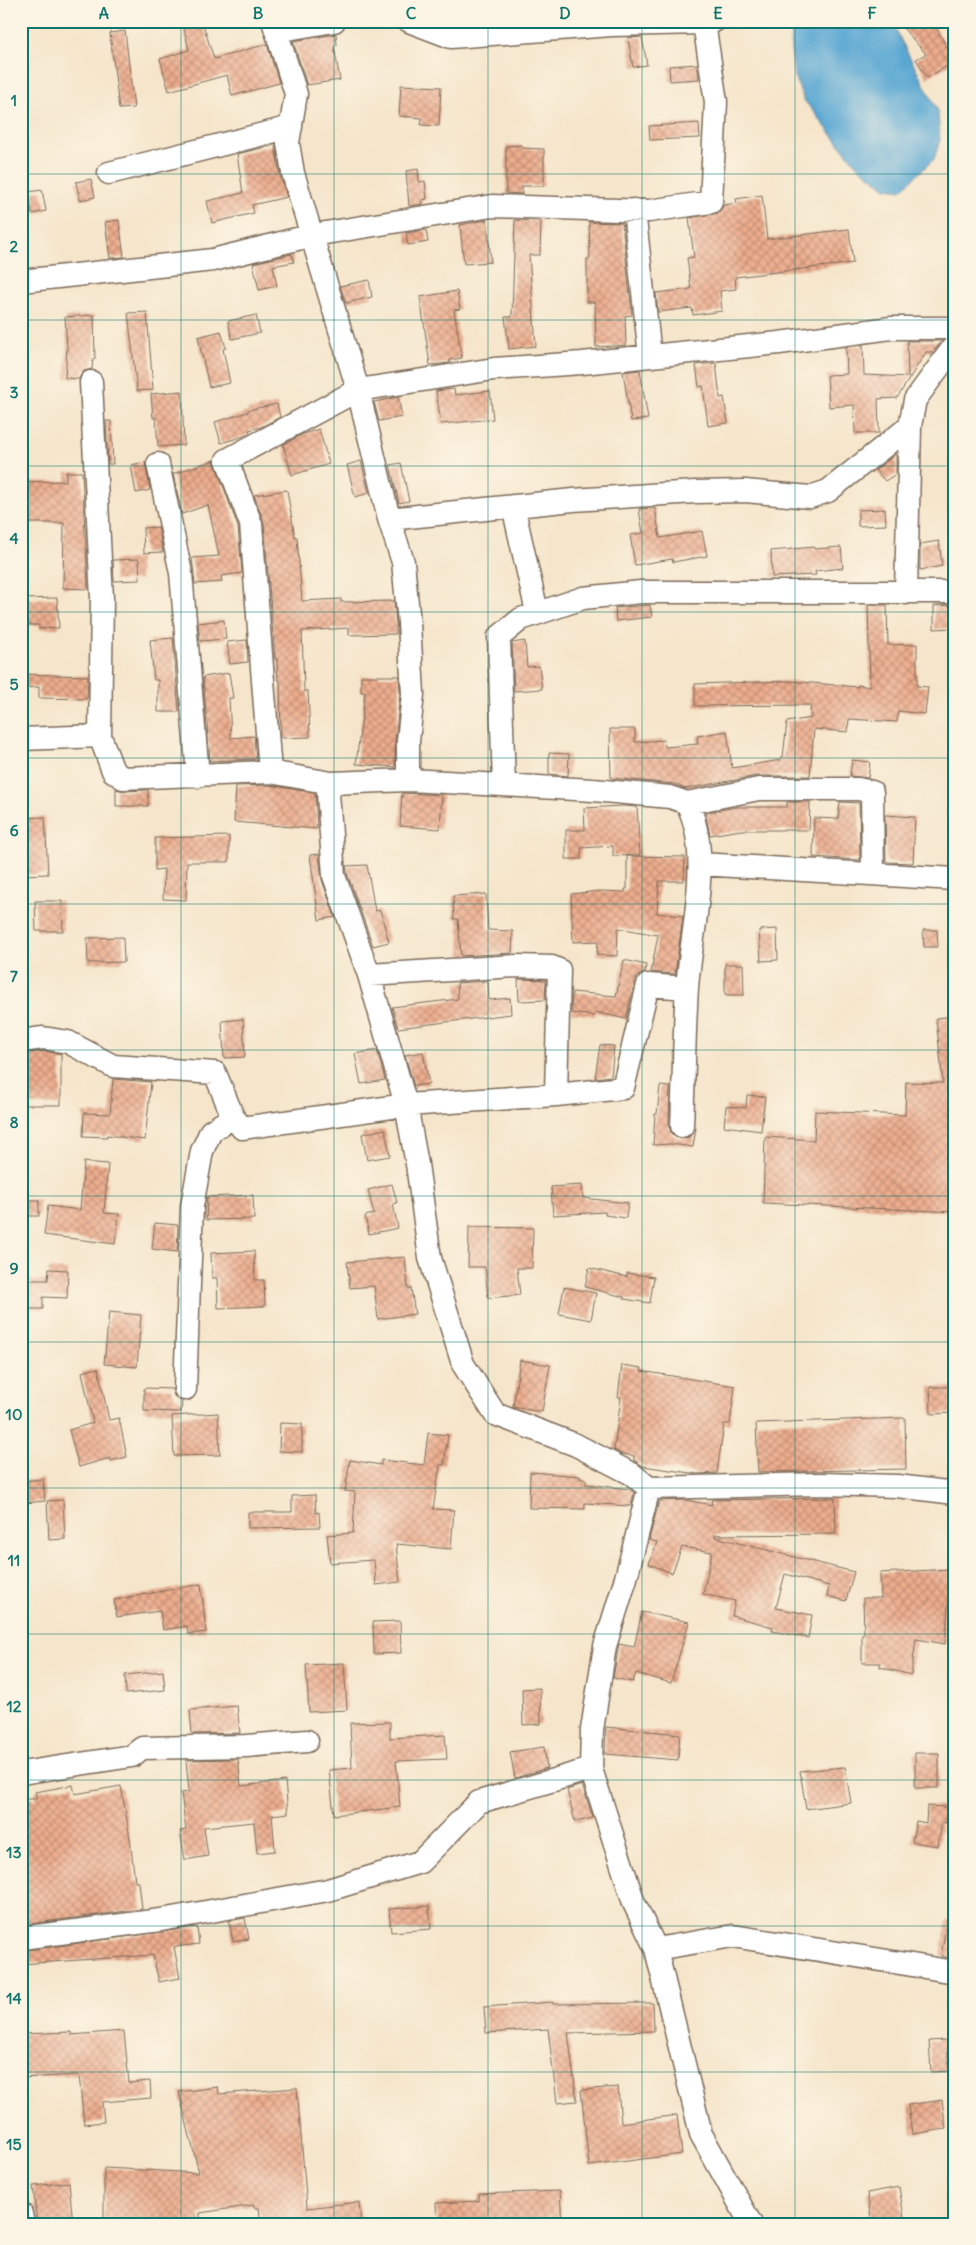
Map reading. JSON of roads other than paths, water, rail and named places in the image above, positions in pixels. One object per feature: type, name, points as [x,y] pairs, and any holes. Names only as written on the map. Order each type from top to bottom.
[{"type":"street","points":[[334,21],[274,26],[296,94],[288,143],[293,173],[313,234],[358,390],[389,519],[403,562],[413,694],[408,741],[408,780]]},
{"type":"street","points":[[21,281],[213,260],[313,234],[492,206],[649,211],[712,202],[716,102],[709,22],[612,25],[451,37],[409,21]]},
{"type":"street","points":[[109,173],[291,128]]},
{"type":"street","points":[[634,210],[650,356]]},
{"type":"street","points":[[270,772],[251,524],[227,460],[358,390],[494,369],[779,343],[891,328],[955,328]]},
{"type":"street","points":[[906,593],[910,426],[916,400],[955,345]]},
{"type":"street","points":[[91,382],[102,599],[100,736],[112,771],[123,778],[270,772],[331,784],[408,780],[504,785],[670,797],[687,803],[759,789],[858,789],[872,792],[873,874]]},
{"type":"street","points":[[389,519],[512,506],[695,492],[745,490],[810,497],[828,491],[910,426]]},
{"type":"street","points":[[158,464],[181,573],[198,776]]},
{"type":"street","points":[[512,506],[537,612]]},
{"type":"street","points":[[504,785],[499,637],[521,619],[537,612],[583,598],[641,592],[955,592]]},
{"type":"street","points":[[21,739],[100,736]]},
{"type":"street","points":[[331,784],[328,793],[334,876],[369,975],[406,1105],[417,1164],[430,1258],[463,1364],[495,1414],[576,1445],[632,1474],[649,1488],[821,1484],[897,1486],[955,1493]]},
{"type":"street","points":[[682,1126],[687,988],[700,864],[693,815],[687,803]]},
{"type":"street","points":[[700,864],[955,879]]},
{"type":"street","points":[[369,975],[516,966],[552,967],[559,970],[556,1094]]},
{"type":"street","points":[[21,1040],[43,1038],[68,1042],[113,1066],[214,1073],[232,1117],[242,1128],[406,1105],[623,1088],[648,985],[687,988]]},
{"type":"street","points":[[185,1388],[192,1206],[202,1151],[211,1131],[232,1117]]},
{"type":"street","points":[[649,1488],[626,1578],[605,1646],[592,1730],[591,1769],[634,1903],[656,1949],[701,2134],[751,2224]]},
{"type":"street","points":[[21,1773],[132,1756],[142,1748],[246,1746],[307,1741]]},
{"type":"street","points":[[21,1938],[161,1920],[328,1890],[420,1862],[479,1802],[591,1769]]},
{"type":"street","points":[[656,1949],[733,1936],[955,1972]]},
{"type":"street","points":[[21,2214],[23,2224]]},
{"type":"water","points":[[795,21],[891,21],[938,111],[940,141],[934,159],[901,190],[886,188],[857,166],[804,100],[794,76],[790,41]]}]
